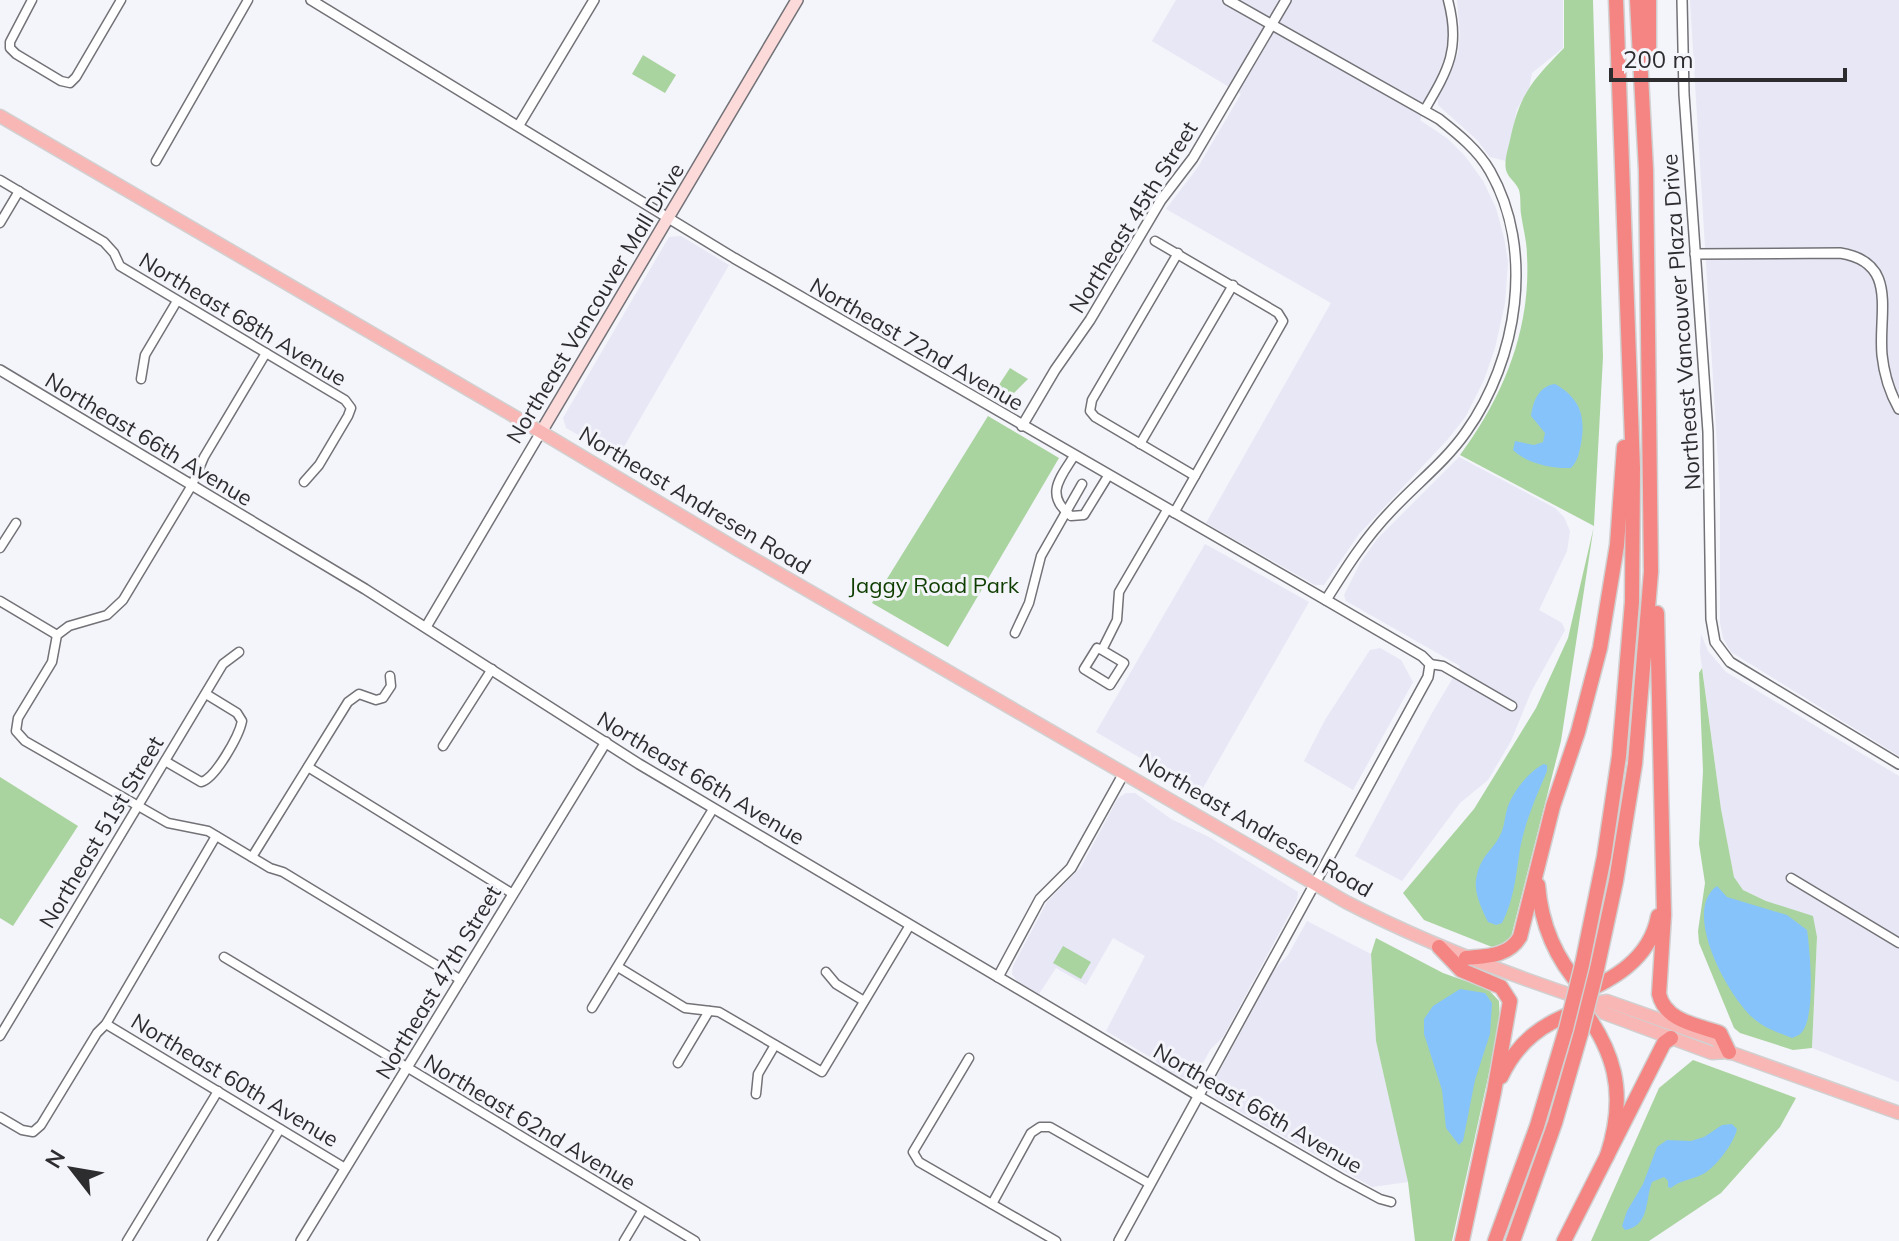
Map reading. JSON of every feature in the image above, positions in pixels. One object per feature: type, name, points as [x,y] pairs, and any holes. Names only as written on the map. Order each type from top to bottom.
[{"type":"highway","points":[[1513,1241],[1555,1123],[1609,833],[1629,664],[1634,563],[1616,0]]},
{"type":"highway","points":[[1637,0],[1646,170]]},
{"type":"highway","points":[[1495,1241],[1597,969],[1616,881],[1636,753],[1649,606],[1651,541],[1646,170],[1649,0]]},
{"type":"highway","points":[[1466,958],[1503,952],[1516,943],[1553,806],[1591,686],[1606,616],[1620,512],[1624,396],[1630,369]]},
{"type":"highway","points":[[1651,541],[1656,573],[1664,915],[1659,981],[1661,1002],[1669,1014],[1720,1033],[1729,1052]]},
{"type":"highway","points":[[1538,869],[1539,898],[1549,937],[1606,1047],[1617,1086],[1617,1117],[1607,1156]]},
{"type":"highway","points":[[1494,1092],[1515,1052],[1531,1034],[1626,969],[1643,951],[1656,923],[1663,884]]},
{"type":"highway","points":[[1439,947],[1461,970],[1495,983],[1508,996],[1509,1012],[1494,1092],[1462,1241]]},
{"type":"highway","points":[[1564,1241],[1664,1043],[1671,1038]]},
{"type":"main road","name":"Northeast Vancouver Mall Drive","points":[[541,432],[797,0]]},
{"type":"main road","name":"Northeast Andresen Road","points":[[0,116],[1314,885],[1466,958],[1584,1000],[1604,1013],[1712,1053],[1729,1052]]},
{"type":"main road","name":"Northeast Andresen Road","points":[[1584,1000],[1607,1001],[1665,1021],[1716,1040],[1729,1052],[1899,1113]]},
{"type":"street","points":[[32,0],[10,42],[10,48],[61,81],[70,83],[121,0]]},
{"type":"street","points":[[156,161],[248,0]]},
{"type":"street","name":"Northeast 72nd Avenue","points":[[311,0],[669,218],[1022,426],[1326,600],[1422,656],[1430,664],[1443,666],[1512,706]]},
{"type":"street","points":[[519,125],[594,0]]},
{"type":"street","points":[[1228,0],[1455,131],[1489,169],[1508,214],[1516,254],[1513,307],[1501,363],[1490,390],[1468,430],[1449,454],[1375,528],[1326,600]]},
{"type":"street","name":"Northeast 45th Street","points":[[1022,426],[1161,200],[1193,158],[1286,0]]},
{"type":"street","points":[[1424,111],[1445,75],[1453,51],[1448,0]]},
{"type":"street","name":"Northeast Vancouver Plaza Drive","points":[[1682,0],[1684,94],[1708,432],[1711,619],[1715,642],[1730,662],[1899,764]]},
{"type":"street","name":"Northeast 68th Avenue","points":[[0,180],[104,242],[120,266],[345,400],[351,408],[319,465],[304,482]]},
{"type":"street","points":[[0,223],[19,191]]},
{"type":"street","points":[[1102,650],[1117,620],[1119,592],[1195,476],[1283,321],[1278,313],[1155,241]]},
{"type":"street","points":[[1178,253],[1092,400],[1090,411],[1095,417],[1195,476]]},
{"type":"street","points":[[1695,254],[1840,253],[1865,261],[1875,270],[1881,282],[1882,355],[1891,395],[1899,409]]},
{"type":"street","points":[[1140,444],[1233,285]]},
{"type":"street","points":[[141,379],[145,355],[177,301]]},
{"type":"street","points":[[266,353],[123,600],[107,615],[69,626],[57,635],[52,662],[18,718],[16,731],[25,741],[175,826],[200,829],[286,874],[461,980]]},
{"type":"street","name":"Northeast 66th Avenue","points":[[0,370],[426,627],[713,809],[1199,1096],[1341,1178],[1391,1202]]},
{"type":"street","name":"Northeast Vancouver Mall Drive","points":[[426,627],[541,432]]},
{"type":"street","points":[[1074,456],[1055,488],[1056,496],[1066,512],[1078,517],[1084,515],[1108,476]]},
{"type":"street","points":[[1015,633],[1029,603],[1041,556],[1082,484]]},
{"type":"street","points":[[0,548],[16,523]]},
{"type":"street","points":[[0,601],[57,635]]},
{"type":"street","points":[[1097,648],[1102,650],[1124,663],[1110,685],[1084,669],[1097,648]]},
{"type":"street","name":"Northeast 51st Street","points":[[0,1036],[227,660],[239,652]]},
{"type":"street","points":[[1119,1241],[1428,677],[1430,664]]},
{"type":"street","points":[[443,746],[492,669]]},
{"type":"street","points":[[252,857],[351,698],[359,694],[380,700],[391,686],[390,676]]},
{"type":"street","points":[[165,761],[201,782],[212,776],[240,731],[242,721],[237,713],[206,694]]},
{"type":"street","name":"Northeast 47th Street","points":[[301,1241],[606,742]]},
{"type":"street","points":[[308,767],[513,894]]},
{"type":"street","points":[[998,977],[1040,899],[1071,868],[1124,773]]},
{"type":"street","points":[[592,1008],[713,809]]},
{"type":"street","points":[[0,1117],[22,1130],[33,1132],[37,1129],[97,1033],[106,1024],[216,836]]},
{"type":"street","points":[[1791,878],[1899,943]]},
{"type":"street","points":[[618,967],[685,1008],[719,1012],[822,1072],[910,925]]},
{"type":"street","name":"Northeast 62nd Avenue","points":[[224,957],[695,1241]]},
{"type":"street","points":[[826,972],[836,984],[864,1001]]},
{"type":"street","points":[[678,1063],[709,1011]]},
{"type":"street","name":"Northeast 60th Avenue","points":[[106,1024],[345,1168]]},
{"type":"street","points":[[756,1094],[758,1074],[775,1045]]},
{"type":"street","points":[[969,1058],[913,1152],[919,1162],[1056,1241]]},
{"type":"street","points":[[127,1241],[218,1091]]},
{"type":"street","points":[[992,1204],[1031,1133],[1040,1127],[1050,1127],[1150,1184]]},
{"type":"street","points":[[212,1241],[280,1129]]},
{"type":"street","points":[[624,1241],[642,1211]]},
{"type":"shaded area","points":[[1176,0],[1443,0],[1449,26],[1446,53],[1420,120],[1448,139],[1483,181],[1496,208],[1504,238],[1508,262],[1505,303],[1484,380],[1466,416],[1359,534],[1324,585],[1315,585],[1206,523],[1331,303],[1166,209],[1198,167],[1241,94],[1152,41]]},
{"type":"shaded area","points":[[1457,0],[1563,0],[1563,48],[1532,73],[1529,89],[1517,109],[1506,161],[1490,157],[1477,140],[1438,105],[1458,53]]},
{"type":"shaded area","points":[[1690,0],[1899,0],[1899,756],[1731,652],[1723,638],[1720,623],[1720,494]]},
{"type":"shaded area","points":[[681,236],[729,265],[618,457],[566,428],[563,418],[669,237]]},
{"type":"shaded area","points":[[1459,457],[1555,508],[1564,517],[1570,531],[1567,551],[1539,610],[1562,623],[1565,630],[1531,692],[1511,741],[1488,780],[1460,803],[1402,881],[1355,856],[1460,666],[1346,601],[1344,595],[1360,563],[1378,538]]},
{"type":"shaded area","points":[[1205,544],[1309,602],[1200,793],[1096,732]]},
{"type":"shaded area","points":[[1701,634],[1708,651],[1726,672],[1899,776],[1899,1082],[1812,1048],[1817,937],[1766,901],[1743,890],[1734,877],[1721,809],[1700,652]]},
{"type":"shaded area","points":[[1380,648],[1401,660],[1413,682],[1353,790],[1304,761],[1325,720],[1370,650]]},
{"type":"shaded area","points":[[1126,793],[1135,793],[1171,819],[1209,837],[1298,892],[1297,900],[1223,1037],[1210,1050],[1195,1078],[1188,1080],[1164,1070],[1155,1060],[1106,1031],[1145,956],[1113,938],[1086,985],[1056,968],[1039,994],[1017,981],[1012,974],[1013,966],[1047,902],[1081,867],[1118,798]]},
{"type":"shaded area","points":[[1307,921],[1371,954],[1376,1041],[1408,1182],[1372,1187],[1216,1098],[1212,1092],[1212,1085],[1275,969],[1288,955]]},
{"type":"green space","points":[[1564,0],[1593,0],[1603,357],[1594,526],[1460,455],[1501,386],[1519,336],[1527,283],[1527,251],[1519,190],[1507,173],[1506,158],[1523,99],[1535,79],[1564,48]]},
{"type":"green space","points":[[643,55],[676,75],[665,93],[632,74]]},
{"type":"green space","points":[[1010,368],[1028,379],[1011,396],[1000,398],[993,394]]},
{"type":"green space","name":"Jaggy Road Park","points":[[988,416],[1059,458],[948,647],[872,603]]},
{"type":"green space","points":[[1594,528],[1561,741],[1510,941],[1492,947],[1424,920],[1403,893],[1474,809],[1536,708],[1568,638]]},
{"type":"green space","points":[[1702,668],[1721,809],[1734,877],[1743,890],[1813,916],[1817,937],[1812,1048],[1793,1050],[1740,1033],[1734,1028],[1699,943],[1705,883],[1699,844],[1703,771],[1699,673]]},
{"type":"green space","points":[[0,777],[78,826],[13,926],[0,918]]},
{"type":"green space","points":[[1376,938],[1443,973],[1488,989],[1499,1001],[1500,1023],[1452,1241],[1415,1241],[1408,1182],[1376,1041],[1371,954]]},
{"type":"green space","points":[[1063,946],[1091,962],[1081,979],[1053,963]]},
{"type":"green space","points":[[1693,1060],[1796,1098],[1780,1127],[1721,1193],[1649,1241],[1591,1241],[1659,1088]]},
{"type":"water","points":[[1555,384],[1576,402],[1582,416],[1581,444],[1577,460],[1571,468],[1540,464],[1513,450],[1515,441],[1534,445],[1543,442],[1545,433],[1531,416],[1532,410],[1541,391]]},
{"type":"water","points":[[1544,764],[1547,771],[1525,829],[1509,905],[1502,923],[1496,925],[1488,922],[1479,901],[1476,885],[1478,871],[1502,831],[1514,794],[1528,776]]},
{"type":"water","points":[[1717,886],[1727,897],[1787,915],[1807,930],[1811,998],[1806,1024],[1799,1035],[1792,1038],[1757,1022],[1743,1007],[1721,973],[1706,933],[1704,914],[1707,898]]},
{"type":"water","points":[[1460,989],[1485,993],[1492,1003],[1490,1034],[1475,1080],[1463,1141],[1459,1145],[1446,1128],[1442,1090],[1424,1034],[1424,1019],[1433,1006]]},
{"type":"water","points":[[1732,1124],[1737,1129],[1735,1135],[1712,1167],[1671,1188],[1664,1177],[1652,1182],[1643,1218],[1633,1228],[1625,1230],[1622,1226],[1627,1211],[1643,1184],[1657,1147],[1667,1140],[1691,1141],[1704,1137],[1722,1125]]}]
